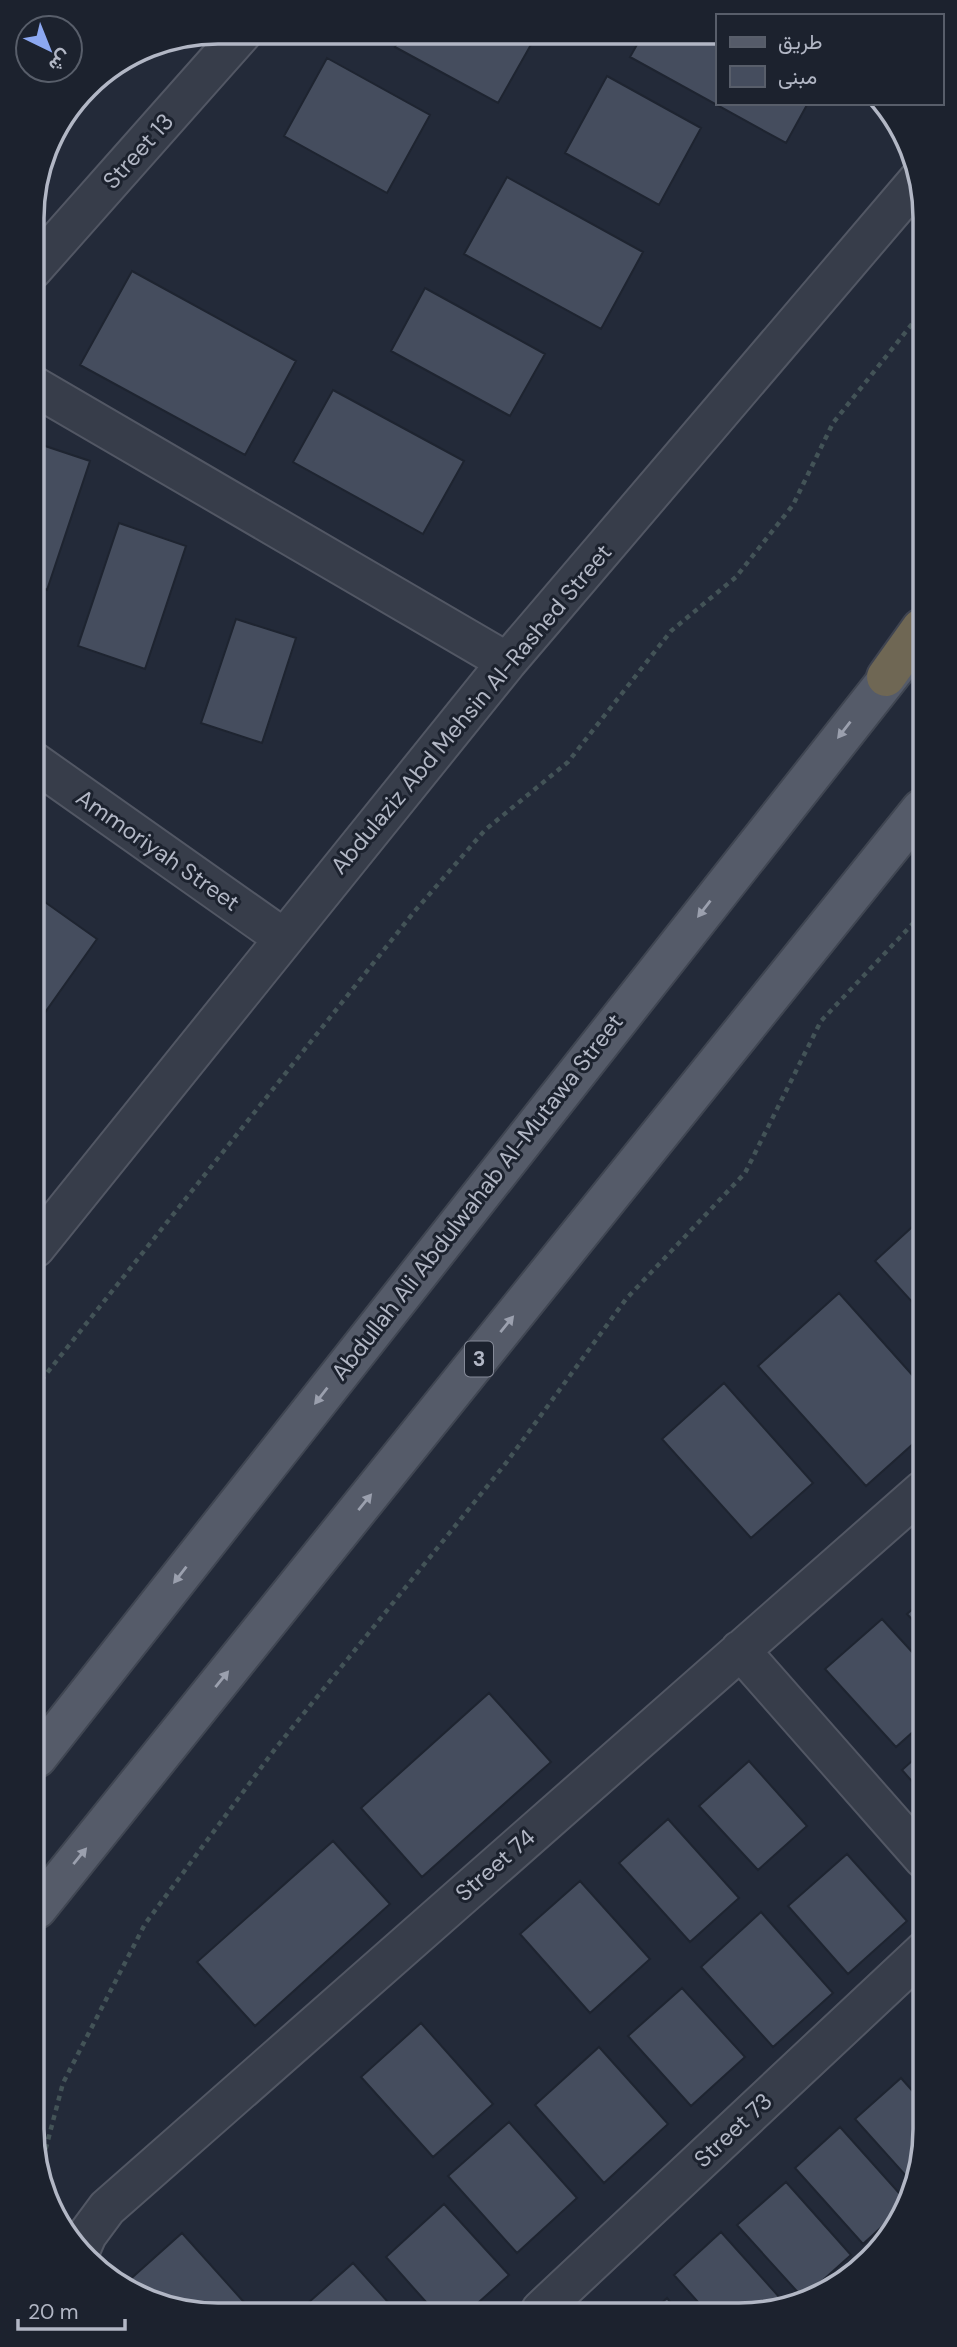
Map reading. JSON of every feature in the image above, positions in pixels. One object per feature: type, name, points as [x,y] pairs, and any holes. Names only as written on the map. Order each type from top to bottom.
[{"type":"highway","points":[[887,677],[913,640]]},
{"type":"main road","name":"Abdullah Ali Abdulwahab Al-Mutawa Street","points":[[44,1749],[913,647]]},
{"type":"main road","name":"3","points":[[44,1900],[913,819]]},
{"type":"street","name":"Street 13","points":[[44,256],[232,44]]},
{"type":"street","name":"Abdulaziz Abd Mehsin Al-Rashed Street","points":[[44,1237],[282,937],[507,662],[911,189]]},
{"type":"street","points":[[44,392],[507,662]]},
{"type":"street","name":"Ammoriyah Street","points":[[44,769],[282,937]]},
{"type":"street","name":"Street 74","points":[[85,2240],[107,2208],[913,1499]]},
{"type":"street","points":[[740,1650],[913,1847]]},
{"type":"street","name":"Street 73","points":[[548,2303],[913,1961]]},
{"type":"path","points":[[44,1377],[422,902],[485,830],[568,762],[671,631],[736,577],[793,505],[833,423],[913,323]]},
{"type":"path","points":[[45,2151],[63,2083],[145,1924],[275,1749],[506,1463],[626,1299],[746,1173],[821,1021],[913,924]]},
{"type":"building","points":[[397,44],[531,44],[498,103],[395,47]]},
{"type":"building","points":[[637,44],[716,44],[716,104],[630,57]]},
{"type":"building","points":[[327,58],[430,115],[387,193],[284,136]]},
{"type":"building","points":[[607,76],[701,128],[659,205],[565,153]]},
{"type":"building","points":[[717,105],[807,105],[786,143]]},
{"type":"building","points":[[507,177],[643,252],[601,329],[464,254]]},
{"type":"building","points":[[132,271],[296,361],[245,455],[80,365]]},
{"type":"building","points":[[425,288],[545,354],[510,416],[391,351]]},
{"type":"building","points":[[333,390],[464,461],[423,534],[293,462]]},
{"type":"building","points":[[44,446],[90,461],[47,590],[44,589]]},
{"type":"building","points":[[119,523],[186,546],[145,669],[78,646]]},
{"type":"building","points":[[236,619],[296,638],[262,743],[201,723]]},
{"type":"building","points":[[44,901],[97,939],[44,1014]]},
{"type":"building","points":[[913,1226],[913,1303],[875,1261]]},
{"type":"building","points":[[839,1293],[913,1376],[913,1444],[866,1486],[758,1366]]},
{"type":"building","points":[[724,1383],[813,1483],[751,1538],[662,1439]]},
{"type":"building","points":[[913,1609],[913,1620],[907,1614]]},
{"type":"building","points":[[882,1619],[913,1653],[913,1732],[896,1747],[825,1669]]},
{"type":"building","points":[[489,1693],[551,1762],[422,1877],[361,1808]]},
{"type":"building","points":[[913,1760],[913,1782],[902,1770]]},
{"type":"building","points":[[749,1761],[807,1826],[758,1870],[699,1806]]},
{"type":"building","points":[[668,1819],[739,1898],[690,1942],[619,1863]]},
{"type":"building","points":[[333,1841],[390,1904],[255,2026],[197,1962]]},
{"type":"building","points":[[847,1854],[907,1921],[848,1974],[788,1906]]},
{"type":"building","points":[[580,1881],[650,1959],[590,2013],[520,1934]]},
{"type":"building","points":[[761,1912],[833,1993],[773,2047],[701,1967]]},
{"type":"building","points":[[682,1988],[745,2057],[691,2106],[628,2036]]},
{"type":"building","points":[[421,2023],[493,2104],[433,2157],[361,2077]]},
{"type":"building","points":[[599,2047],[668,2124],[604,2183],[535,2105]]},
{"type":"building","points":[[901,2078],[913,2092],[913,2141],[906,2176],[855,2119]]},
{"type":"building","points":[[509,2122],[577,2198],[517,2253],[448,2176]]},
{"type":"building","points":[[840,2127],[900,2195],[886,2224],[863,2244],[795,2168]]},
{"type":"building","points":[[786,2182],[851,2255],[820,2283],[798,2293],[737,2225]]},
{"type":"building","points":[[444,2204],[509,2275],[478,2303],[427,2303],[386,2257]]},
{"type":"building","points":[[721,2232],[780,2298],[762,2302],[699,2303],[674,2275]]},
{"type":"building","points":[[182,2233],[245,2303],[184,2300],[151,2290],[130,2279]]},
{"type":"building","points":[[353,2263],[389,2303],[308,2303]]}]
